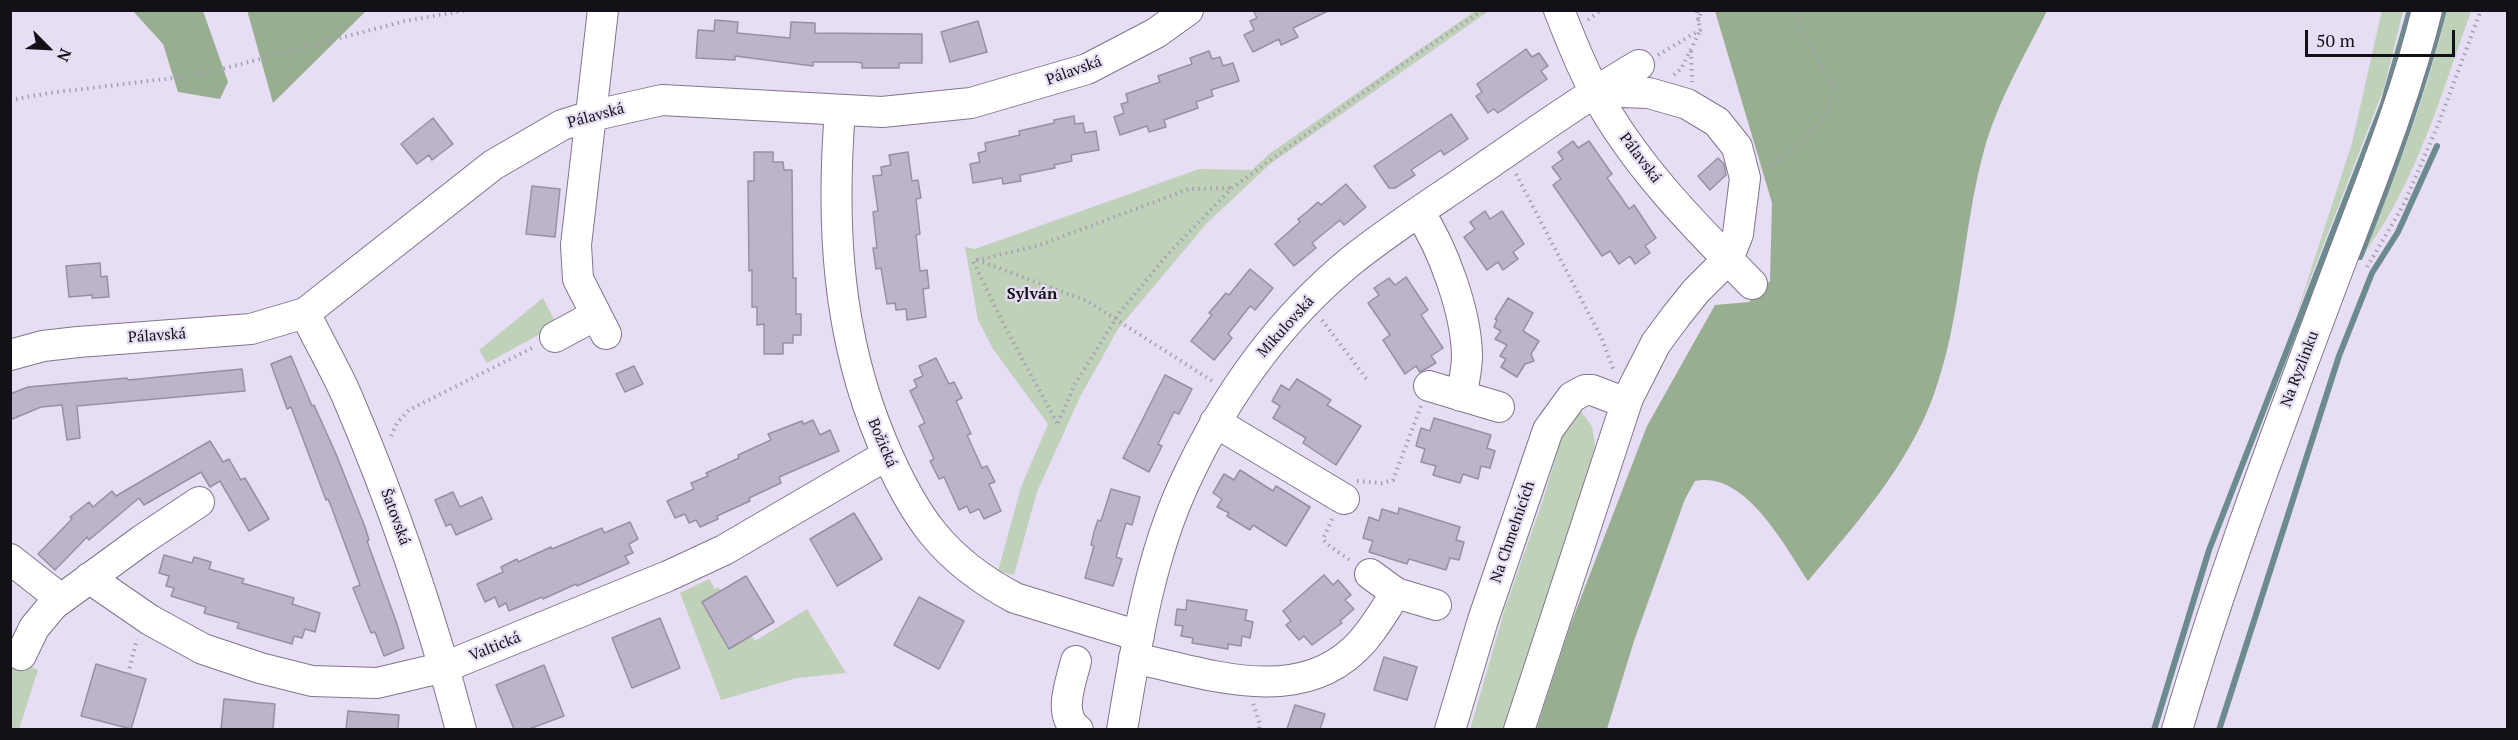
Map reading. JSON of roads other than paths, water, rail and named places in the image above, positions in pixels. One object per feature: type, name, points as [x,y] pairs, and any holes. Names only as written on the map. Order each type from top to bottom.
[{"type":"street","points":[[555,337],[601,325],[578,279],[576,246],[603,10]]},
{"type":"street","name":"Pálavská","points":[[10,355],[43,346],[78,342],[251,329],[305,313],[493,165],[562,125],[591,116],[662,100],[882,112],[971,103],[1078,72],[1156,33],[1188,10]]},
{"type":"street","name":"Pálavská","points":[[1559,10],[1595,92],[1619,131],[1666,192],[1752,284]]},
{"type":"street","name":"Na Ryzlinku","points":[[2177,729],[2251,501],[2388,137],[2427,10]]},
{"type":"street","name":"Mikulovská","points":[[1122,729],[1151,583],[1166,531],[1183,486],[1215,422],[1252,366],[1306,302],[1349,263],[1419,212],[1595,92],[1644,79],[1717,122],[1737,147],[1745,178],[1738,234],[1728,259]]},
{"type":"street","name":"Božická","points":[[840,110],[836,210],[840,290],[861,386],[887,455],[910,503],[927,528],[973,573],[1015,598],[1137,647],[1245,681],[1278,682],[1310,676],[1335,664],[1354,650],[1374,628],[1396,593]]},
{"type":"street","points":[[1419,212],[1440,249],[1463,326],[1467,354],[1461,396]]},
{"type":"street","points":[[1519,729],[1626,403],[1656,343],[1696,291],[1728,259]]},
{"type":"street","name":"Šatovská","points":[[305,313],[345,392],[393,508],[445,667],[461,729]]},
{"type":"street","points":[[1429,386],[1499,407]]},
{"type":"street","name":"Na Chmelnicích","points":[[1450,729],[1483,620],[1548,430],[1572,397],[1585,390],[1599,392],[1626,403]]},
{"type":"street","points":[[1215,422],[1344,499]]},
{"type":"street","name":"Valtická","points":[[89,578],[140,613],[202,649],[260,668],[312,681],[377,683],[445,667],[614,600],[724,550],[887,455]]},
{"type":"street","points":[[21,655],[34,628],[61,598],[199,502]]},
{"type":"street","points":[[10,560],[61,598]]},
{"type":"street","points":[[1370,574],[1396,593],[1436,605]]},
{"type":"street","points":[[1076,661],[1066,705],[1071,725],[1078,729]]},
{"type":"waterway","points":[[2154,730],[2209,550],[2383,104],[2410,10]]},
{"type":"waterway","points":[[2360,257],[2406,135],[2444,10]]},
{"type":"waterway","points":[[2219,730],[2339,356],[2372,273],[2398,232],[2437,146]]},
{"type":"district","name":"Sylván","points":[[1032,294]]}]
